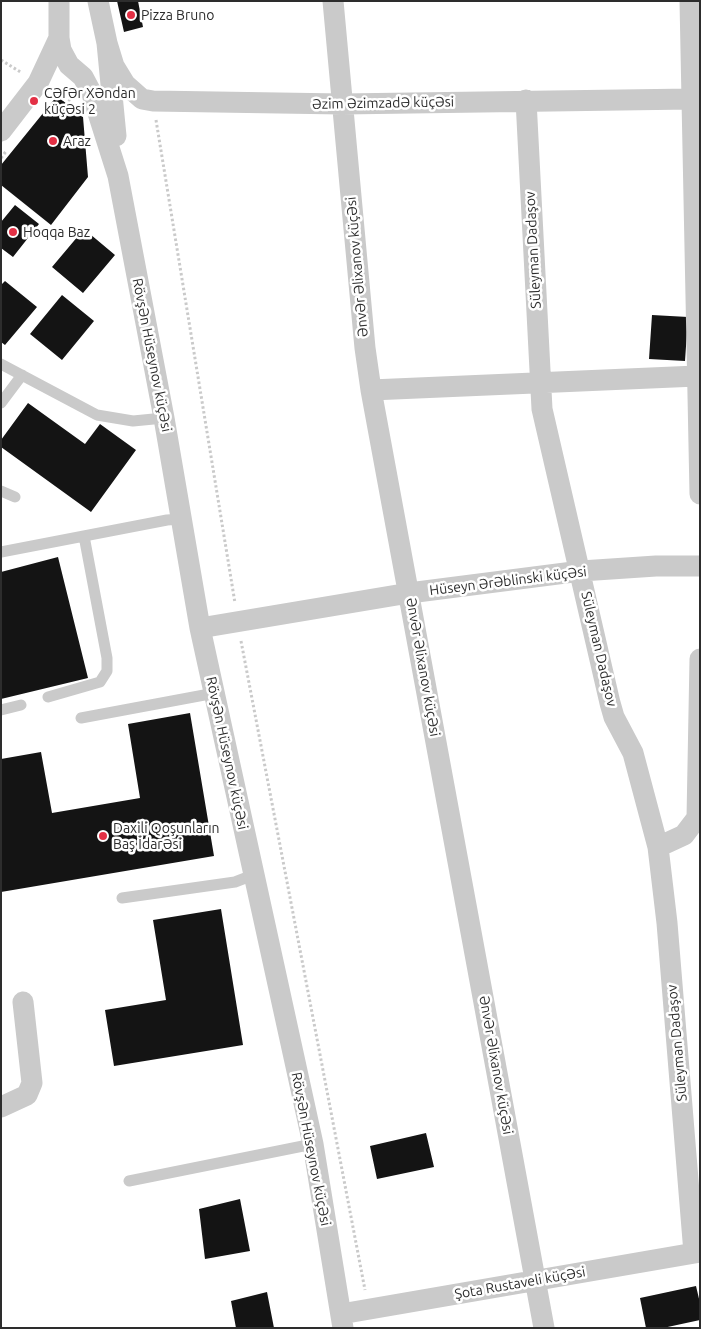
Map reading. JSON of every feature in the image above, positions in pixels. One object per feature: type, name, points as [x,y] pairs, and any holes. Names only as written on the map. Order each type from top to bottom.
[{"type":"street","points":[[1,131],[31,79],[51,59],[58,38],[59,1]]},
{"type":"street","points":[[98,1],[107,44],[118,176]]},
{"type":"street","name":"Ənvər Əlixanov küçəsi","points":[[333,1],[364,348],[544,1328]]},
{"type":"street","points":[[690,1],[700,494]]},
{"type":"street","points":[[58,38],[65,59],[88,84],[99,110],[118,176]]},
{"type":"street","points":[[31,79],[93,70],[100,65],[107,44]]},
{"type":"street","name":"Əzim Əzimzadə küçəsi","points":[[107,44],[114,66],[125,84],[138,96],[153,101],[342,104],[692,99]]},
{"type":"street","name":"Süleyman Dadaşov","points":[[526,100],[542,409],[581,571],[610,704],[614,717],[633,754],[658,847],[667,924],[697,1252]]},
{"type":"street","name":"Rövşən Hüseynov küçəsi","points":[[118,176],[164,418],[200,628],[313,1144],[342,1321]]},
{"type":"street","points":[[371,390],[540,385],[697,376]]},
{"type":"street","name":"Hüseyn Ərəblinski küçəsi","points":[[200,628],[409,593],[581,571],[656,566],[700,566]]},
{"type":"street","points":[[658,847],[684,835],[697,818],[700,659]]},
{"type":"street","points":[[1,1108],[27,1094],[32,1083],[23,1002]]},
{"type":"street","name":"Şota Rustaveli küçəsi","points":[[342,1321],[369,1309],[697,1252]]},
{"type":"lane","points":[[1,364],[97,416],[133,421],[164,418]]},
{"type":"lane","points":[[1,403],[22,375]]},
{"type":"lane","points":[[1,491],[15,497]]},
{"type":"lane","points":[[1,552],[181,519]]},
{"type":"lane","points":[[48,697],[100,682],[107,671],[107,658],[84,536]]},
{"type":"lane","points":[[81,718],[215,693]]},
{"type":"lane","points":[[1,710],[21,705]]},
{"type":"lane","points":[[122,898],[235,882],[253,875]]},
{"type":"lane","points":[[129,1181],[313,1144]]},
{"type":"path","points":[[1,60],[31,79]]},
{"type":"path","points":[[63,102],[66,96]]},
{"type":"path","points":[[153,101],[238,621],[369,1309]]},
{"type":"building","points":[[117,1],[138,1],[143,27],[124,32]]},
{"type":"building","name":"Araz","points":[[57,96],[83,117],[88,177],[51,225],[1,185],[1,165]]},
{"type":"building","points":[[15,205],[39,224],[13,257],[1,248],[1,222]]},
{"type":"building","points":[[84,229],[115,255],[83,293],[52,267]]},
{"type":"building","points":[[5,281],[37,307],[5,345],[1,342],[1,285]]},
{"type":"building","points":[[62,295],[94,321],[62,360],[30,334]]},
{"type":"building","points":[[652,315],[688,317],[685,361],[649,359]]},
{"type":"building","points":[[28,403],[85,444],[100,424],[136,450],[91,512],[1,447],[1,440]]},
{"type":"building","points":[[58,557],[88,678],[1,699],[1,572]]},
{"type":"building","points":[[190,713],[214,856],[1,892],[1,759],[41,752],[52,813],[140,798],[128,724]]},
{"type":"building","points":[[221,909],[243,1045],[114,1066],[105,1010],[166,1000],[153,920]]},
{"type":"building","points":[[426,1133],[434,1167],[377,1179],[370,1146]]},
{"type":"building","points":[[240,1199],[250,1251],[205,1259],[199,1209]]},
{"type":"building","points":[[696,1286],[700,1303],[700,1320],[663,1328],[646,1328],[640,1298]]},
{"type":"building","points":[[267,1292],[274,1328],[236,1328],[231,1301]]},
{"type":"place","name":"Pizza Bruno","points":[[131,15]]},
{"type":"place","name":"Cəfər Xəndan küçəsi 2","points":[[34,101]]},
{"type":"place","name":"Araz","points":[[53,141]]},
{"type":"place","name":"Hoqqa Baz","points":[[13,232]]},
{"type":"place","name":"Daxili Qoşunların Baş İdarəsi","points":[[103,836]]}]
